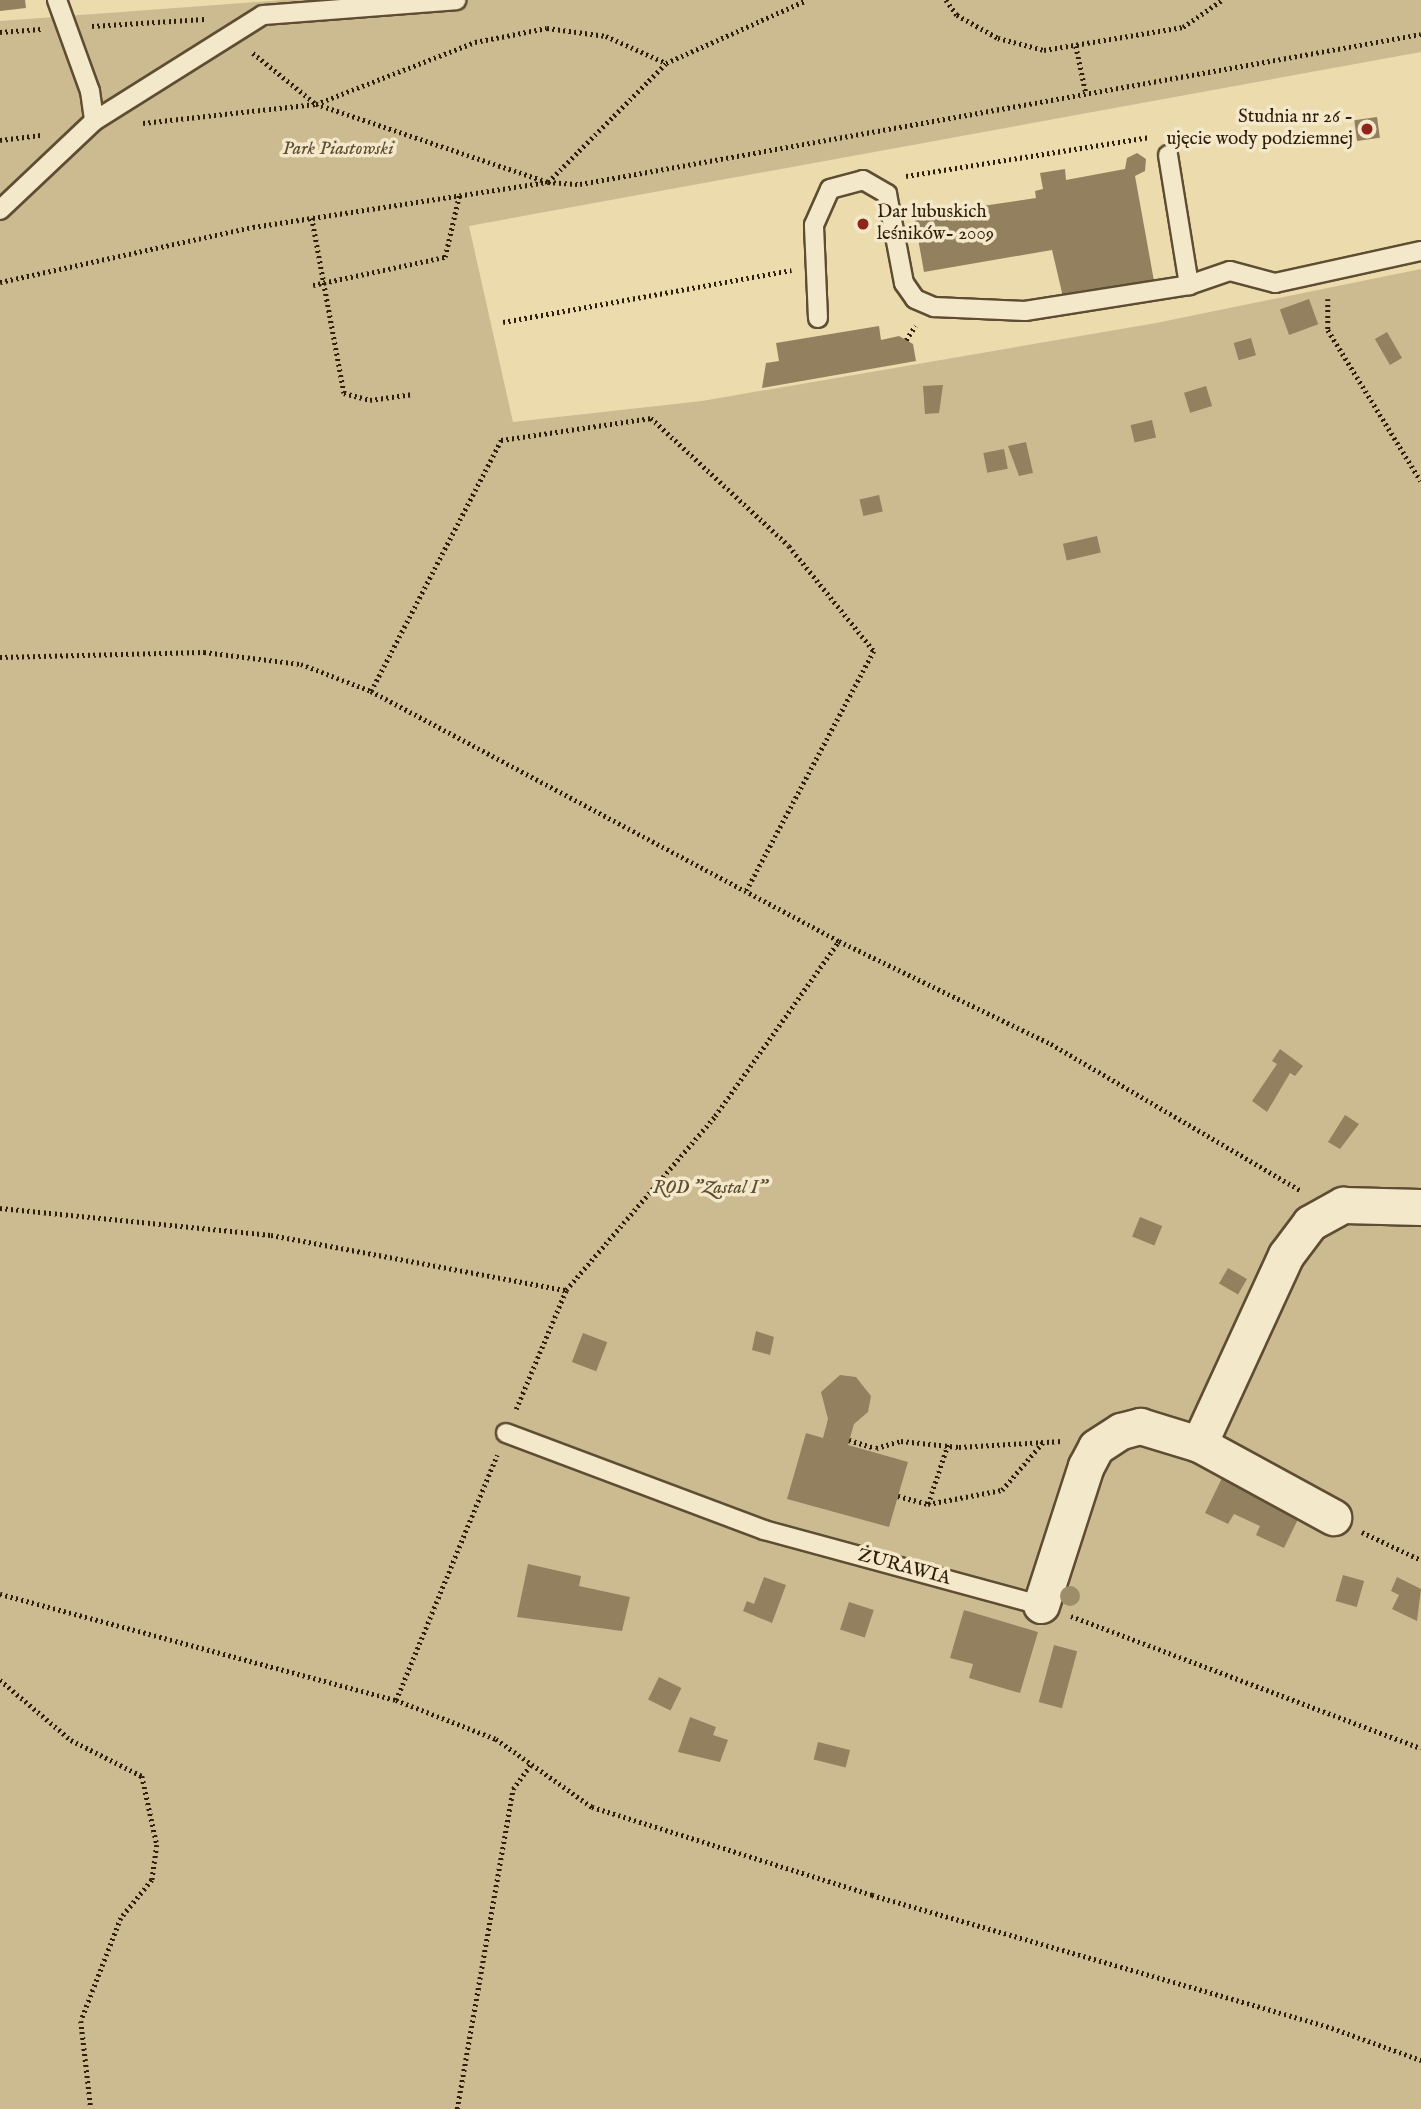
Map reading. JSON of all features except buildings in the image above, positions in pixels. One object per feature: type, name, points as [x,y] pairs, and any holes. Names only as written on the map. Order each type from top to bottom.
[{"type":"street","points":[[1199,1444],[1286,1255],[1310,1223],[1343,1206],[1421,1208]]},
{"type":"street","points":[[1041,1605],[1086,1466],[1101,1443],[1140,1426],[1199,1444],[1333,1517]]},
{"type":"lane","points":[[57,0],[65,28],[90,90],[89,125]]},
{"type":"lane","points":[[0,210],[89,125],[228,33],[263,15],[456,0]]},
{"type":"lane","points":[[1168,155],[1189,285]]},
{"type":"lane","points":[[818,317],[814,225],[830,189],[863,180],[885,192],[904,282],[915,299],[934,307],[1025,311],[1189,285],[1230,271],[1275,283],[1329,275],[1421,251]]},
{"type":"lane","name":"ŻURAWIA","points":[[506,1433],[764,1530],[1041,1605]]},
{"type":"path","points":[[548,182],[666,63],[807,0]]},
{"type":"path","points":[[946,0],[957,15],[1020,46],[1076,46],[1183,27],[1222,0]]},
{"type":"path","points":[[0,32],[210,18]]},
{"type":"path","points":[[139,123],[316,104],[475,42],[547,28],[606,36],[666,63]]},
{"type":"path","points":[[228,33],[316,104],[548,182]]},
{"type":"path","points":[[0,282],[312,218],[548,182],[580,184],[1421,34]]},
{"type":"path","points":[[1076,46],[1086,93]]},
{"type":"path","points":[[0,140],[89,125]]},
{"type":"path","points":[[885,192],[883,179],[1164,134],[1168,155]]},
{"type":"path","points":[[313,285],[445,257],[458,196]]},
{"type":"path","points":[[312,218],[344,393],[370,400],[413,394]]},
{"type":"path","points":[[503,322],[816,265]]},
{"type":"path","points":[[1329,275],[1328,330],[1421,481]]},
{"type":"path","points":[[371,691],[501,440],[651,418],[789,546],[874,651],[747,890]]},
{"type":"path","points":[[0,657],[204,652],[301,664],[371,691],[839,940],[1051,1044],[1292,1184],[1327,1214]]},
{"type":"path","points":[[396,1700],[566,1290],[715,1116],[839,940]]},
{"type":"path","points":[[0,1208],[271,1235],[566,1290]]},
{"type":"path","points":[[849,1440],[876,1448],[901,1441],[948,1444],[1044,1441],[1101,1443]]},
{"type":"path","points":[[898,1496],[928,1504],[1002,1490],[1044,1441]]},
{"type":"path","points":[[928,1504],[948,1444]]},
{"type":"path","points":[[1333,1517],[1421,1560]]},
{"type":"path","points":[[0,1594],[396,1700],[496,1739],[592,1807],[872,1895],[1332,2028],[1421,2060]]},
{"type":"path","points":[[1041,1605],[1421,1748]]},
{"type":"path","points":[[0,1680],[71,1740],[142,1776],[157,1844],[152,1880],[121,1918],[81,2021],[91,2109]]},
{"type":"path","points":[[457,2109],[513,1789],[531,1764]]},
{"type":"green space","name":"ROD \"Zastal I\"","points":[[284,0],[1421,0],[1421,52],[469,226],[513,422],[702,401],[1156,323],[1421,269],[1421,2109],[0,2109],[0,21]]},
{"type":"place","name":"Studnia nr 26 - ujęcie wody podziemnej","points":[[1367,129]]},
{"type":"place","name":"Dar lubuskich leśników- 2009","points":[[863,224]]},
{"type":"park label","name":"Park Piastowski","points":[[338,150]]}]
